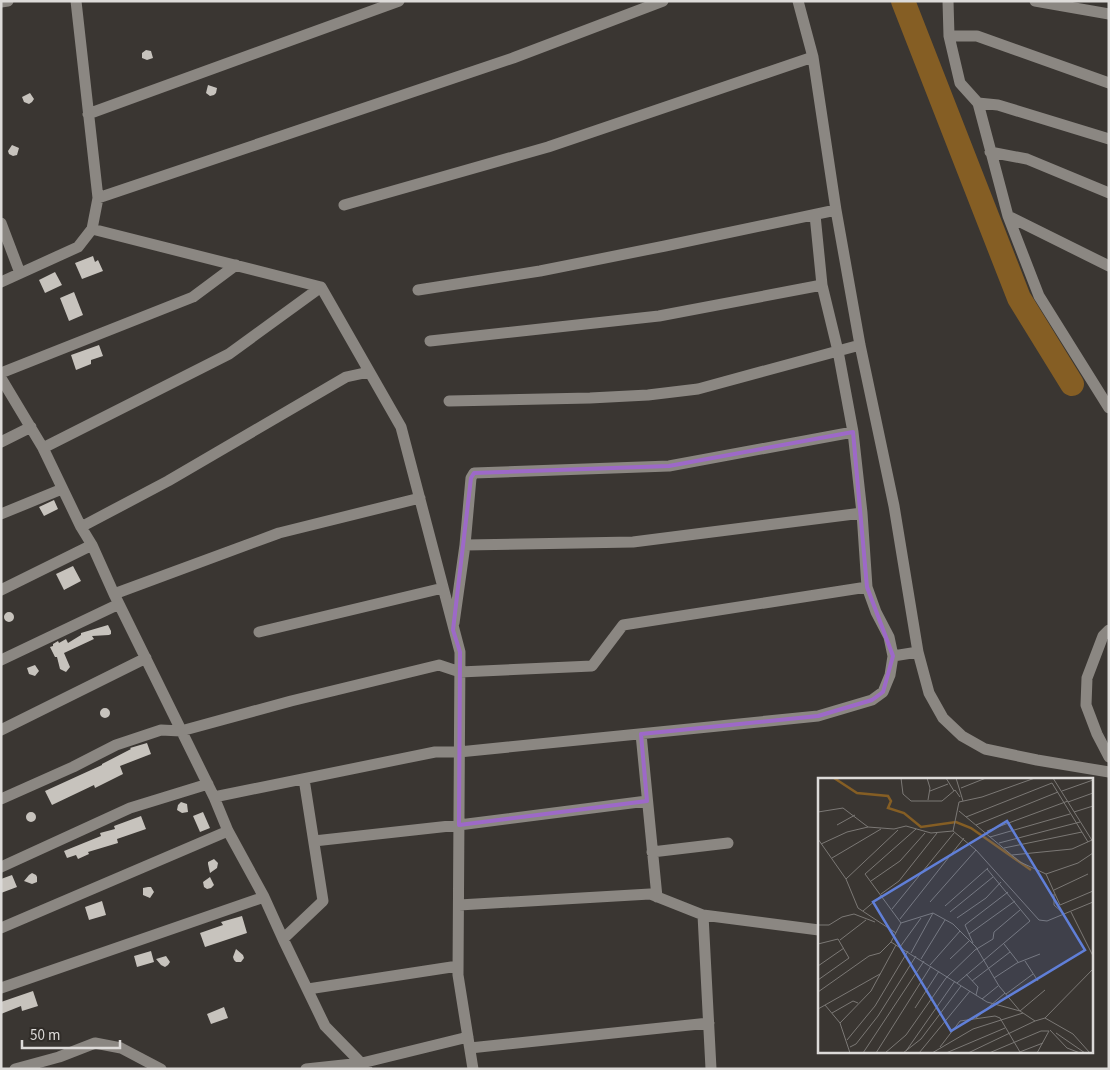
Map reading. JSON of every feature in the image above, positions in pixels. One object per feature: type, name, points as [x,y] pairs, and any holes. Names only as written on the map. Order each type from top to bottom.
[{"type":"street","points":[[1,2],[8,1]]},
{"type":"street","points":[[1,282],[78,247],[92,229],[98,198],[76,1]]},
{"type":"street","points":[[88,114],[399,1]]},
{"type":"street","points":[[98,198],[513,58],[663,1]]},
{"type":"street","points":[[798,1],[813,57],[836,210],[860,345],[894,506],[918,652],[929,693],[943,718],[962,736],[985,749],[1036,760],[1109,772]]},
{"type":"street","points":[[948,1],[949,36],[960,83],[978,104],[1008,216],[1039,296],[1109,408]]},
{"type":"street","points":[[1035,1],[1109,14]]},
{"type":"street","points":[[949,36],[977,36],[1109,83]]},
{"type":"street","points":[[344,205],[548,148],[813,57]]},
{"type":"street","points":[[978,104],[998,105],[1109,140]]},
{"type":"street","points":[[990,152],[1027,158],[1109,193]]},
{"type":"street","points":[[418,290],[549,269],[836,210]]},
{"type":"street","points":[[214,797],[435,752],[459,752],[818,716],[872,700],[883,692],[890,675],[893,656],[889,637],[876,612],[867,587],[862,513],[853,432],[838,351],[822,284],[815,215]]},
{"type":"street","points":[[1008,216],[1109,266]]},
{"type":"street","points":[[1,223],[20,273]]},
{"type":"street","points":[[92,229],[321,287],[401,427],[460,652],[458,975],[473,1069]]},
{"type":"street","points":[[1,373],[193,297],[236,265]]},
{"type":"street","points":[[430,341],[660,316],[822,284]]},
{"type":"street","points":[[43,448],[229,354],[321,287]]},
{"type":"street","points":[[448,401],[590,398],[648,395],[698,389],[860,345]]},
{"type":"street","points":[[81,527],[168,481],[346,377],[370,372]]},
{"type":"street","points":[[1,378],[43,448],[81,527],[92,545],[208,784],[228,831],[264,897],[326,1026],[364,1066]]},
{"type":"street","points":[[1,442],[31,427]]},
{"type":"street","points":[[453,630],[465,545],[471,478],[474,473],[669,466],[853,432]]},
{"type":"street","points":[[1,514],[62,489]]},
{"type":"street","points":[[1,660],[117,599],[279,533],[420,498]]},
{"type":"street","points":[[465,545],[633,542],[862,513]]},
{"type":"street","points":[[1,590],[92,545]]},
{"type":"street","points":[[1,798],[73,767],[116,744],[162,730],[182,731],[290,701],[439,664],[460,672],[592,666],[623,625],[867,587]]},
{"type":"street","points":[[259,632],[443,588]]},
{"type":"street","points":[[1109,630],[1103,636],[1087,678],[1086,704],[1097,734],[1109,757]]},
{"type":"street","points":[[893,656],[918,652]]},
{"type":"street","points":[[1,730],[146,658]]},
{"type":"street","points":[[640,734],[657,897]]},
{"type":"street","points":[[283,939],[323,901],[304,779]]},
{"type":"street","points":[[1,867],[130,808],[208,784]]},
{"type":"street","points":[[314,841],[647,801]]},
{"type":"street","points":[[1,928],[228,831]]},
{"type":"street","points":[[652,852],[728,843]]},
{"type":"street","points":[[458,904],[650,894],[704,915],[818,930]]},
{"type":"street","points":[[1,988],[264,897]]},
{"type":"street","points":[[704,915],[711,1069]]},
{"type":"street","points":[[308,989],[458,966]]},
{"type":"street","points":[[306,1069],[364,1066],[469,1043],[709,1023]]},
{"type":"street","points":[[15,1069],[59,1056],[95,1042],[121,1048],[161,1069]]},
{"type":"highlighted area","points":[[853,432],[867,587],[893,656],[883,692],[872,700],[818,716],[641,734],[647,801],[459,825],[460,652],[453,630],[471,478],[474,473],[669,466]]},
{"type":"building","points":[[146,50],[151,51],[153,58],[147,60],[142,58],[142,53]]},
{"type":"building","points":[[208,85],[217,88],[214,95],[210,96],[206,93]]},
{"type":"building","points":[[30,93],[34,99],[29,104],[24,102],[22,97]]},
{"type":"building","points":[[12,145],[19,148],[17,155],[9,154],[8,151]]},
{"type":"building","points":[[93,256],[95,262],[98,260],[103,271],[82,279],[75,263]]},
{"type":"building","points":[[55,272],[62,285],[45,293],[39,280]]},
{"type":"building","points":[[74,292],[83,315],[69,321],[60,298]]},
{"type":"building","points":[[99,345],[103,356],[91,360],[91,364],[76,370],[71,355]]},
{"type":"building","points":[[54,500],[58,509],[44,516],[39,507]]},
{"type":"building","points":[[73,566],[81,581],[64,590],[56,574]]},
{"type":"building","points":[[7,612],[11,612],[14,617],[13,621],[7,622],[4,619],[4,615]]},
{"type":"building","points":[[108,625],[111,634],[92,636],[94,639],[64,653],[70,667],[66,672],[60,669],[57,657],[55,657],[50,647],[53,644],[66,639],[68,643],[81,635],[81,633]]},
{"type":"building","points":[[35,665],[39,671],[35,676],[29,674],[27,668]]},
{"type":"building","points":[[103,708],[107,708],[110,713],[109,717],[103,718],[100,715],[100,711]]},
{"type":"building","points":[[147,743],[151,754],[120,766],[123,774],[95,788],[94,785],[52,805],[45,791],[102,765],[130,748]]},
{"type":"building","points":[[181,802],[187,804],[188,812],[182,813],[177,810]]},
{"type":"building","points":[[29,812],[33,812],[36,817],[35,821],[29,822],[26,819],[26,815]]},
{"type":"building","points":[[203,812],[210,828],[200,832],[193,816]]},
{"type":"building","points":[[141,816],[146,829],[117,839],[118,843],[88,852],[89,854],[78,859],[76,855],[67,858],[64,851],[101,836],[100,833],[115,829],[114,826]]},
{"type":"building","points":[[214,859],[218,863],[217,868],[210,873],[208,862]]},
{"type":"building","points":[[32,873],[36,875],[37,882],[32,884],[24,881],[29,875]]},
{"type":"building","points":[[12,875],[17,887],[1,893],[1,879]]},
{"type":"building","points":[[210,877],[214,885],[207,889],[204,887],[203,882]]},
{"type":"building","points":[[151,887],[154,892],[150,898],[143,895],[143,888]]},
{"type":"building","points":[[102,901],[106,915],[89,920],[85,907]]},
{"type":"building","points":[[242,916],[247,933],[205,947],[200,933],[223,925],[221,922]]},
{"type":"building","points":[[236,949],[243,955],[244,958],[241,962],[234,960],[233,957]]},
{"type":"building","points":[[151,951],[154,962],[137,967],[134,956]]},
{"type":"building","points":[[166,956],[170,962],[165,967],[156,959]]},
{"type":"building","points":[[33,991],[38,1006],[22,1011],[21,1006],[1,1014],[1,1002]]},
{"type":"building","points":[[224,1007],[228,1018],[211,1024],[207,1014]]},
{"type":"waterway","points":[[903,1],[1019,298],[1072,384]]}]
